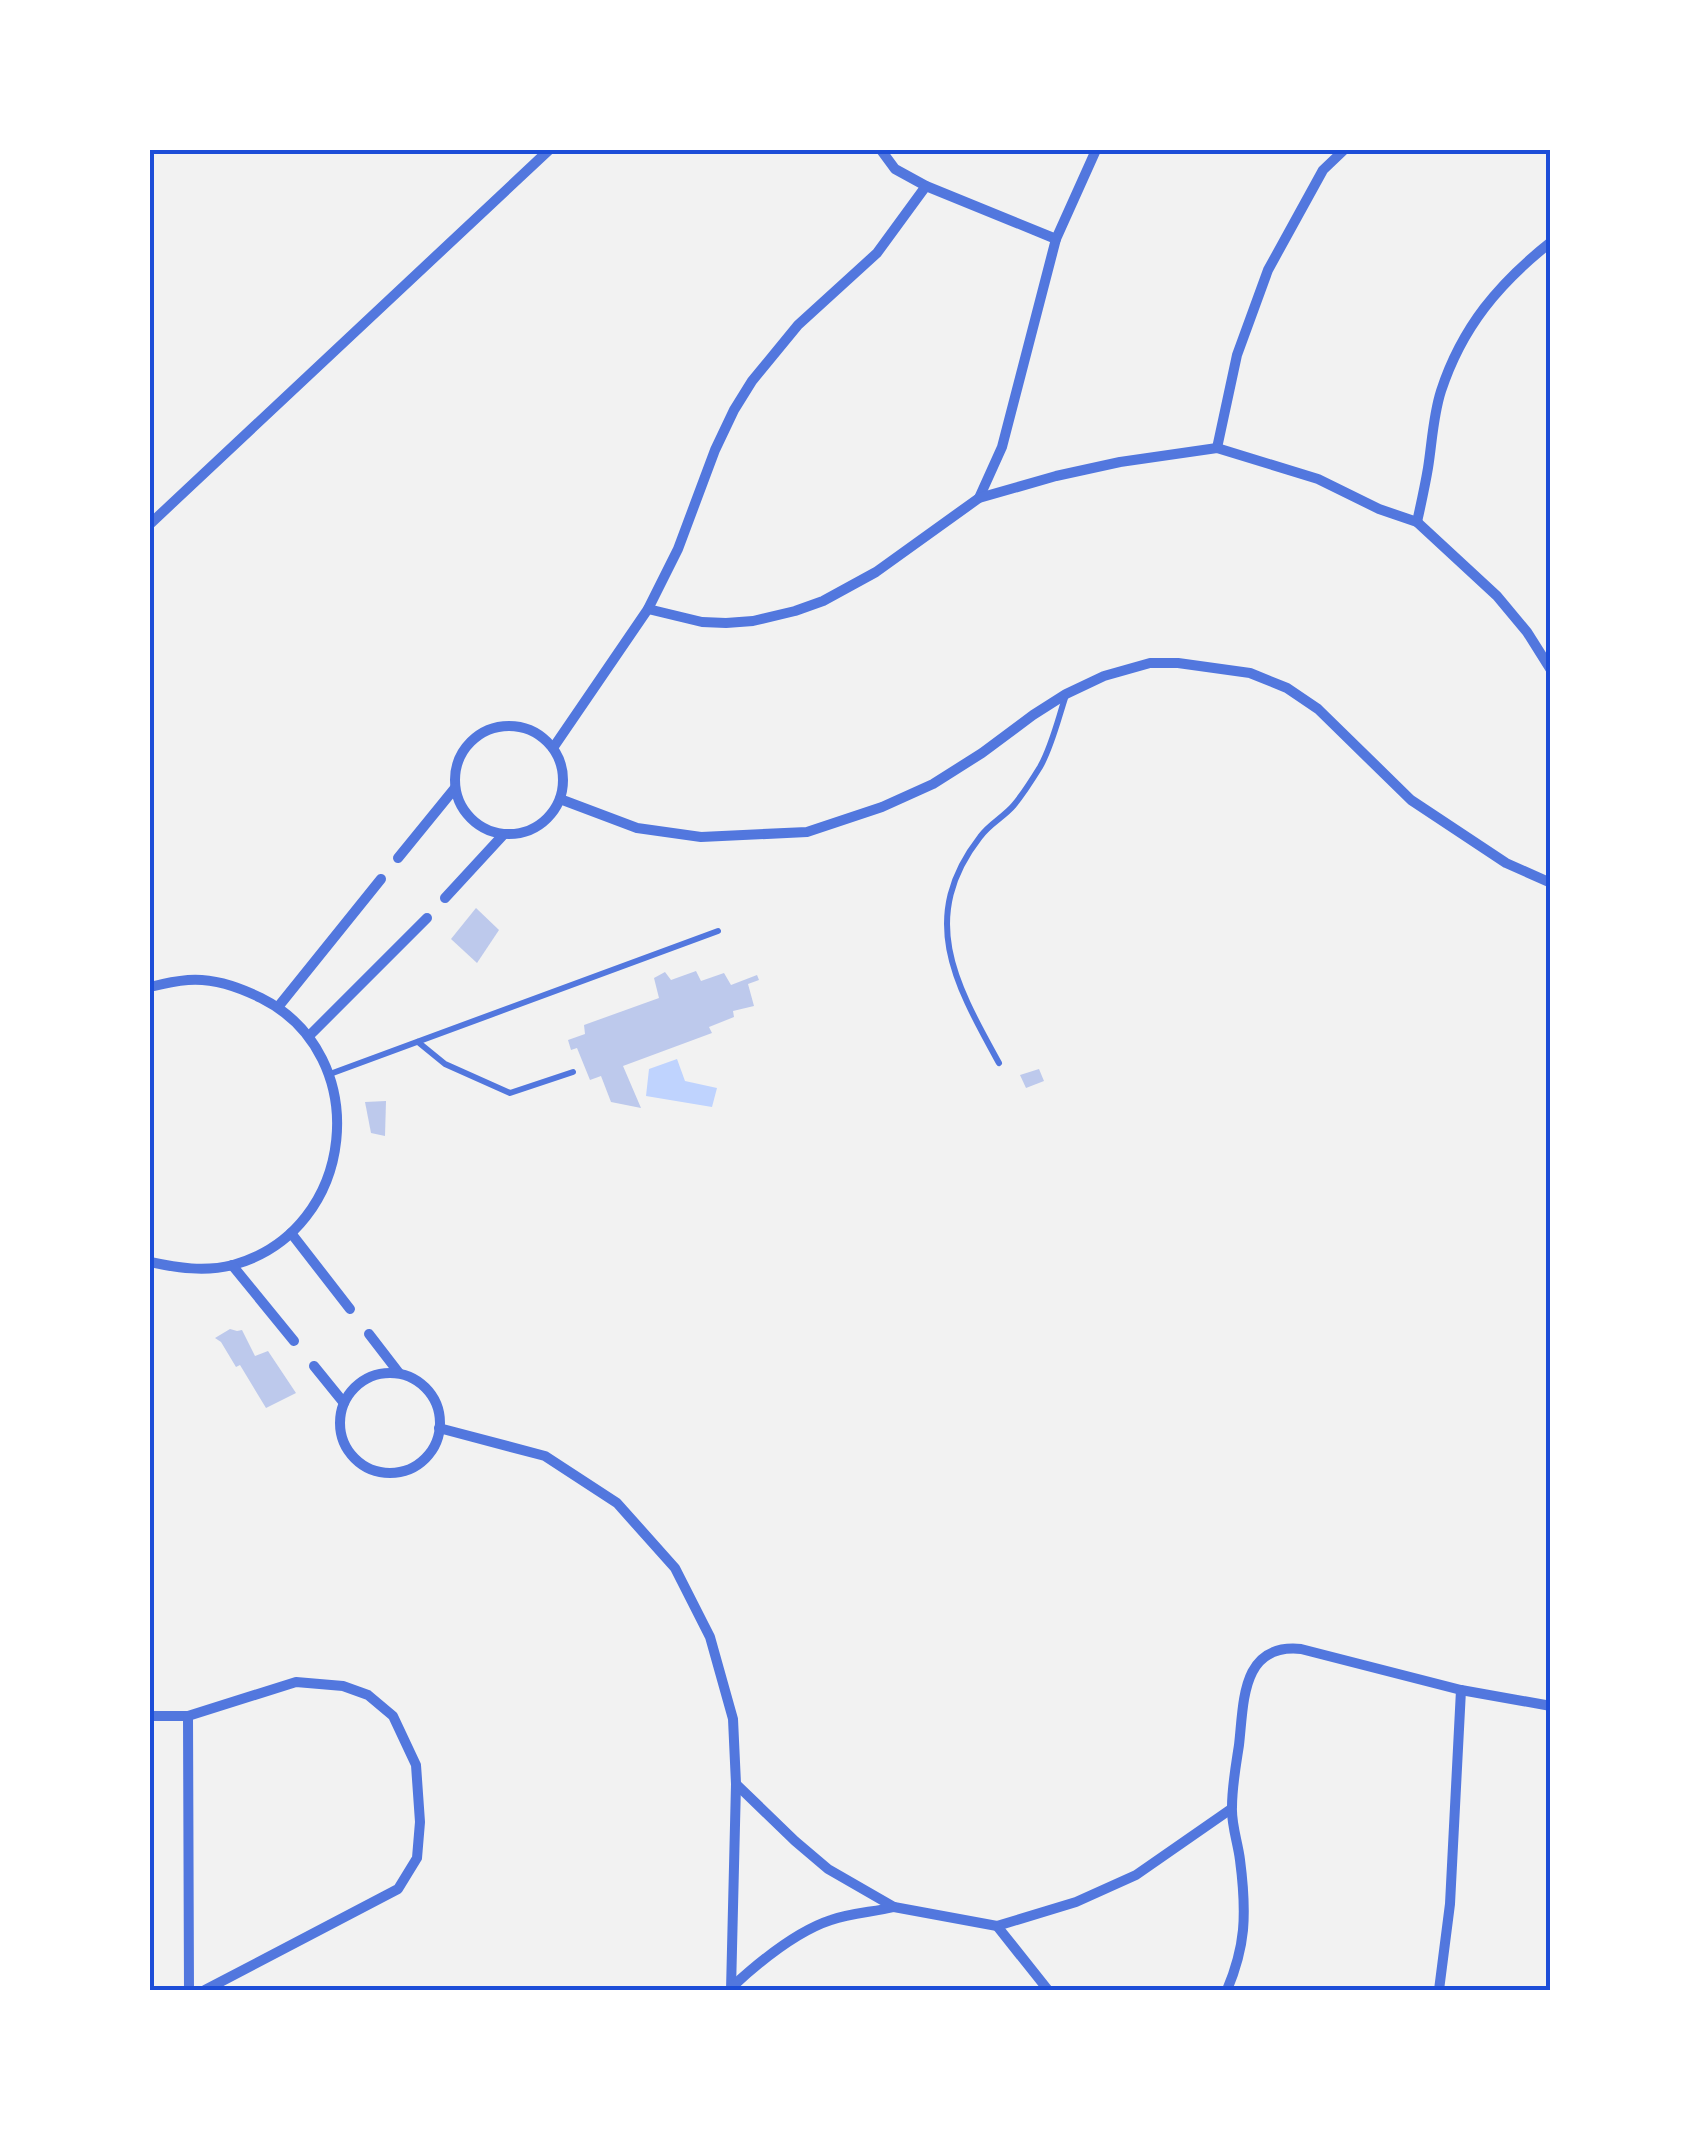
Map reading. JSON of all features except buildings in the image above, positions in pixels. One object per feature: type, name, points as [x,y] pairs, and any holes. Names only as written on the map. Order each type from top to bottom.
[{"type":"street","points":[[150,524],[549,150]]},
{"type":"street","points":[[881,150],[895,169],[926,186],[1056,239]]},
{"type":"street","points":[[979,498],[1002,447],[1056,239],[1096,150]]},
{"type":"street","points":[[1217,448],[1237,355],[1252,309],[1268,270],[1334,150]]},
{"type":"street","points":[[1323,170],[1344,150]]},
{"type":"street","points":[[553,748],[648,609],[678,549],[714,450],[752,381],[798,325],[877,253],[926,186]]},
{"type":"street","points":[[1417,522],[1441,390],[1458,352],[1486,304],[1509,276],[1551,242]]},
{"type":"street","points":[[648,609],[702,622],[726,623],[795,612],[876,572],[979,498],[1120,462],[1217,448],[1318,479],[1379,509],[1417,522],[1497,596],[1527,632],[1551,670]]},
{"type":"street","points":[[560,799],[638,828],[700,838],[807,832],[882,807],[933,784],[1066,694],[1104,676],[1150,663],[1178,663],[1250,674],[1287,688],[1318,709],[1410,800],[1506,863],[1551,883]]},
{"type":"street","points":[[524,727],[553,748],[561,764],[563,782],[551,815],[521,833],[486,830],[472,820],[455,788],[462,753],[473,739],[488,729],[524,727]]},
{"type":"street","points":[[398,858],[455,788]]},
{"type":"street","points":[[445,898],[504,834]]},
{"type":"street","points":[[278,1007],[381,880]]},
{"type":"street","points":[[309,1036],[427,918]]},
{"type":"street","points":[[150,987],[191,979],[237,986],[278,1007],[309,1036],[330,1074],[339,1117],[335,1160],[318,1200],[291,1233],[264,1252],[232,1265],[190,1270],[150,1262]]},
{"type":"street","points":[[291,1233],[350,1309]]},
{"type":"street","points":[[232,1265],[294,1341]]},
{"type":"street","points":[[369,1334],[399,1373]]},
{"type":"street","points":[[314,1366],[344,1402]]},
{"type":"street","points":[[399,1373],[428,1390],[436,1404],[438,1438],[419,1464],[404,1471],[372,1470],[348,1450],[341,1434],[344,1402],[366,1378],[399,1373]]},
{"type":"street","points":[[439,1428],[545,1456],[617,1503],[675,1568],[710,1637],[733,1718],[736,1784],[732,1988]]},
{"type":"street","points":[[1226,1990],[1243,1930],[1240,1861],[1231,1810],[1244,1697],[1255,1666],[1268,1654],[1300,1648],[1461,1690],[1551,1706]]},
{"type":"street","points":[[150,1716],[188,1716],[296,1682],[344,1686],[368,1695],[393,1716],[416,1764],[420,1822],[417,1858],[398,1889],[205,1990]]},
{"type":"street","points":[[1439,1990],[1450,1904],[1461,1690]]},
{"type":"street","points":[[188,1716],[188,1990]]},
{"type":"street","points":[[736,1784],[828,1869],[894,1908]]},
{"type":"street","points":[[732,1988],[755,1965],[830,1920],[894,1908],[997,1926],[1076,1902],[1136,1876],[1231,1810]]},
{"type":"street","points":[[997,1926],[1048,1990]]},
{"type":"lane","points":[[999,1063],[953,970],[946,911],[958,872],[981,834],[1013,806],[1042,765],[1066,694]]},
{"type":"lane","points":[[330,1074],[718,931]]},
{"type":"lane","points":[[418,1042],[445,1064],[510,1093],[573,1072]]},
{"type":"water","points":[[677,1059],[685,1081],[717,1088],[712,1107],[646,1096],[649,1069]]}]
